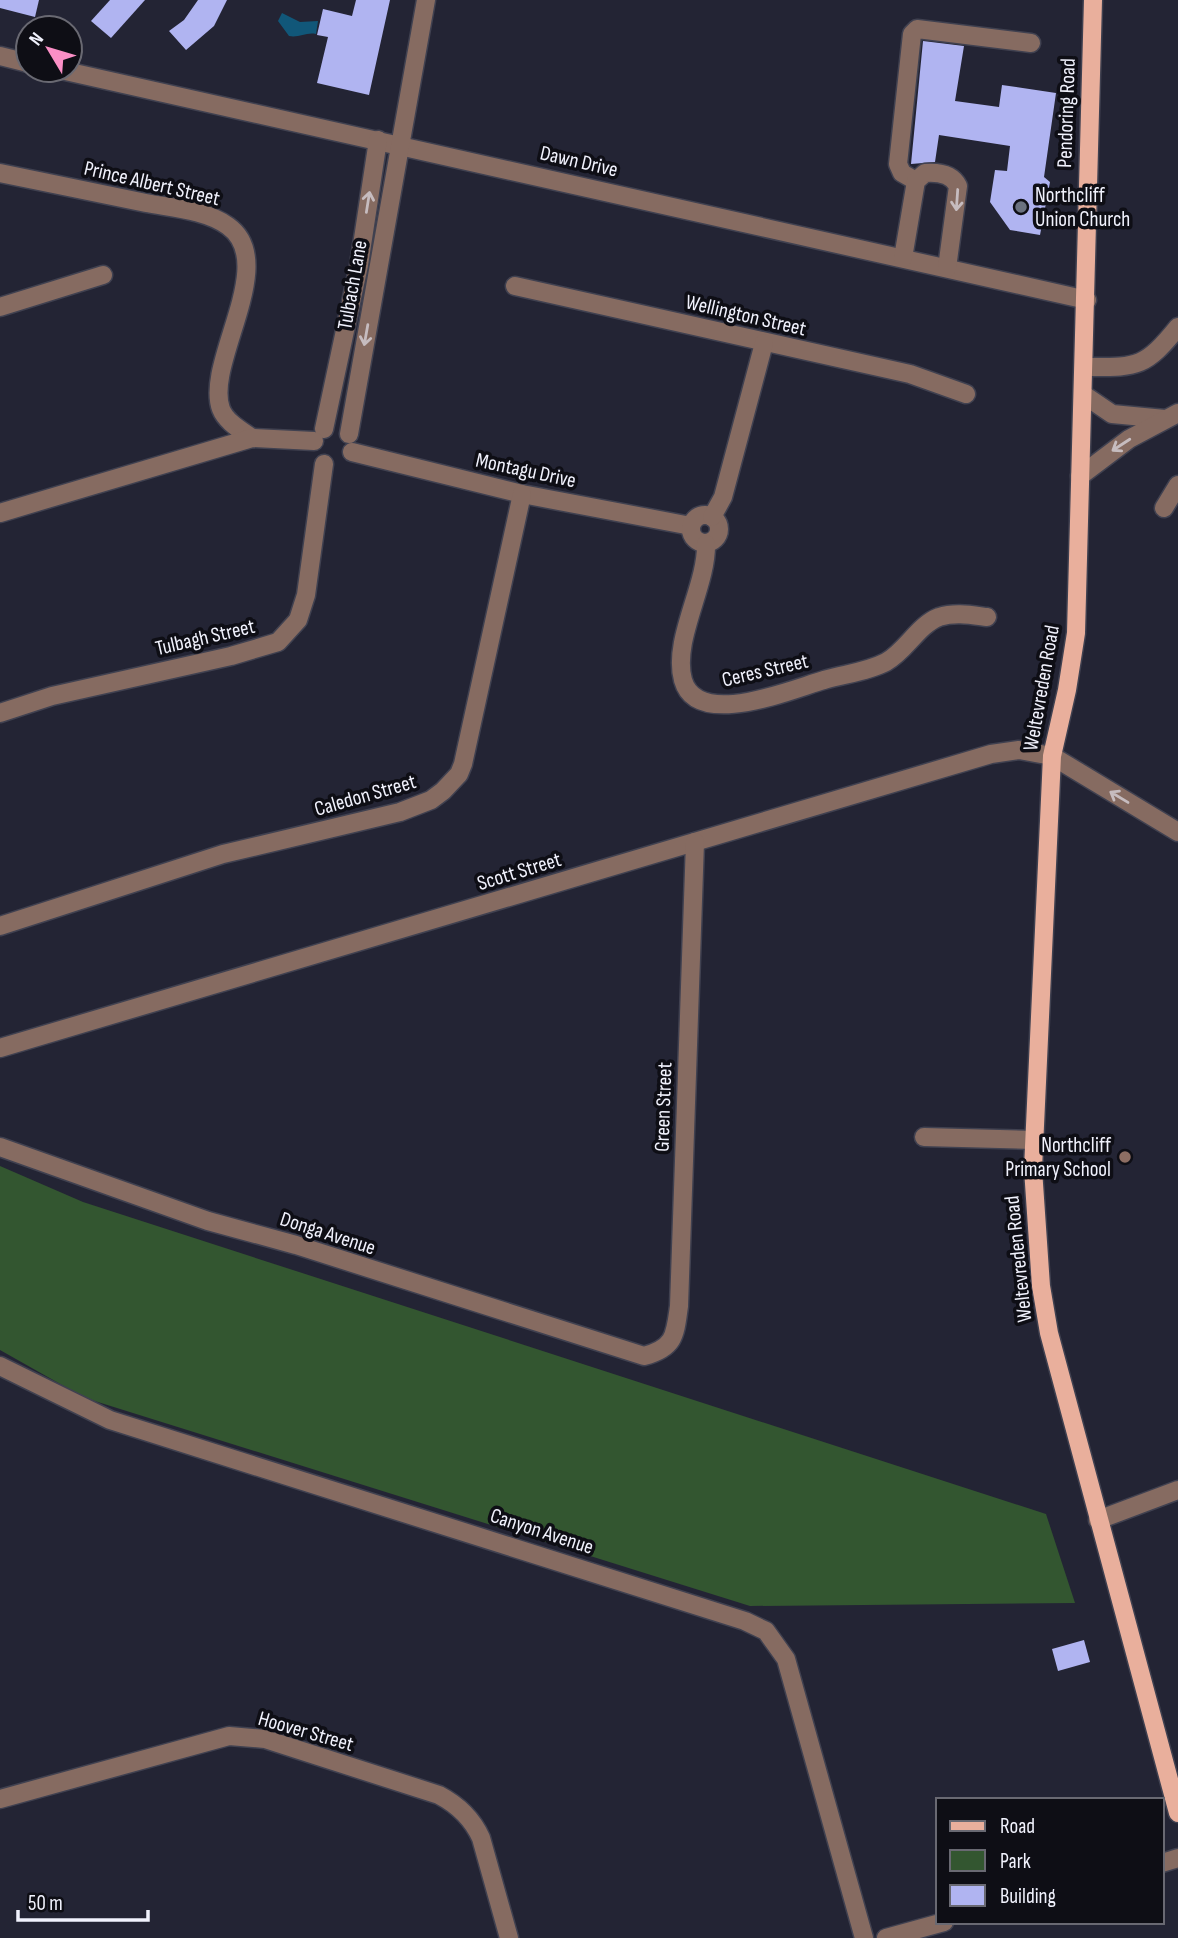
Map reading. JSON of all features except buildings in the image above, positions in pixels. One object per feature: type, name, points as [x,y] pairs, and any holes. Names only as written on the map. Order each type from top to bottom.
[{"type":"main road","name":"Pendoring Road","points":[[1084,395],[1093,0]]},
{"type":"main road","name":"Weltevreden Road","points":[[1084,395],[1076,633],[1052,757],[1034,1140],[1036,1236],[1049,1333],[1178,1813]]},
{"type":"street","name":"Tulbach Lane","points":[[350,443],[426,0]]},
{"type":"street","points":[[916,181],[902,173],[898,164],[912,34],[917,29],[1031,43]]},
{"type":"street","name":"Dawn Drive","points":[[84,75],[1087,300]]},
{"type":"street","name":"Tulbach Lane","points":[[319,435],[363,235],[378,140]]},
{"type":"street","name":"Prince Albert Street","points":[[0,173],[194,213],[232,229],[241,240],[244,287],[218,391],[223,413],[252,438]]},
{"type":"street","points":[[904,258],[916,181],[925,173],[950,176],[958,186],[947,268]]},
{"type":"street","points":[[363,235],[384,238]]},
{"type":"street","points":[[0,307],[103,275]]},
{"type":"street","name":"Wellington Street","points":[[515,286],[910,374],[966,394]]},
{"type":"street","points":[[1085,368],[1130,367],[1146,361],[1178,327]]},
{"type":"street","points":[[712,517],[723,497],[764,343]]},
{"type":"street","points":[[1084,395],[1112,414],[1171,416]]},
{"type":"street","points":[[1080,476],[1104,456],[1171,416]]},
{"type":"street","points":[[0,513],[252,438],[319,435],[341,429],[350,443],[341,464],[324,464],[317,458],[319,435]]},
{"type":"street","name":"Montagu Drive","points":[[350,443],[522,494],[691,526]]},
{"type":"street","name":"Tulbagh Street","points":[[0,713],[52,696],[231,656],[278,642],[298,620],[306,595],[324,464]]},
{"type":"street","points":[[1164,508],[1178,485]]},
{"type":"street","name":"Caledon Street","points":[[0,926],[223,855],[400,812],[431,800],[443,792],[459,774],[463,764],[522,494]]},
{"type":"street","points":[[697,517],[712,517],[719,526],[719,533],[706,544],[694,539],[691,526],[697,517]]},
{"type":"street","name":"Ceres Street","points":[[706,544],[706,559],[683,646],[681,668],[687,689],[699,700],[711,704],[757,700],[872,668],[898,653],[935,619],[961,614],[987,617]]},
{"type":"street","name":"Scott Street","points":[[0,1048],[991,754],[1019,750],[1052,757],[1178,832]]},
{"type":"street","name":"Green Street","points":[[644,1356],[661,1352],[669,1344],[675,1333],[679,1306],[695,842]]},
{"type":"street","points":[[924,1137],[1034,1140]]},
{"type":"street","name":"Donga Avenue","points":[[0,1147],[208,1221],[296,1245],[644,1356]]},
{"type":"street","name":"Canyon Avenue","points":[[0,1366],[110,1420],[568,1563],[745,1620],[766,1631],[786,1659],[864,1938]]},
{"type":"street","points":[[1098,1520],[1178,1490]]},
{"type":"street","name":"Hoover Street","points":[[0,1799],[223,1737],[265,1739],[439,1795],[456,1805],[471,1821],[481,1838],[509,1938]]},
{"type":"street","points":[[886,1938],[937,1924]]},
{"type":"green space","points":[[0,1166],[83,1202],[1046,1514],[1075,1603],[750,1606],[85,1398],[0,1350]]},
{"type":"water","points":[[282,13],[300,22],[318,21],[316,34],[289,36],[278,21]]},
{"type":"place","name":"Northcliff Union Church","points":[[1021,207]]},
{"type":"place","name":"Northcliff Primary School","points":[[1125,1157]]}]
